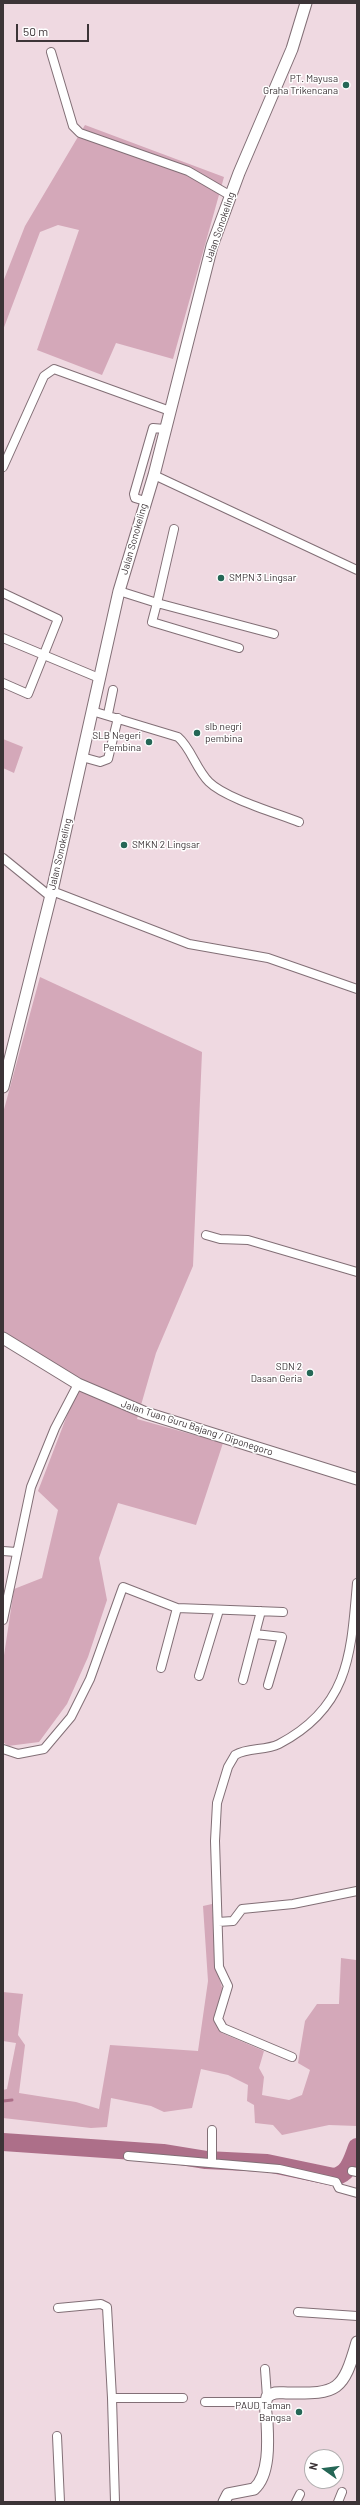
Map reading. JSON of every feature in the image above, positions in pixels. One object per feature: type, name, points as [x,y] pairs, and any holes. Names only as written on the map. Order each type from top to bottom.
[{"type":"street","name":"Jalan Sonokeling","points":[[3,1087],[52,894],[119,591],[154,475],[212,246],[231,196],[292,49],[306,3]]},
{"type":"street","points":[[51,52],[73,126],[80,133],[188,171],[231,196]]},
{"type":"street","points":[[3,467],[44,376],[54,369],[170,411]]},
{"type":"street","points":[[145,501],[134,497],[134,494],[153,428],[165,429]]},
{"type":"street","points":[[154,475],[357,570]]},
{"type":"street","points":[[174,529],[152,622],[239,648]]},
{"type":"street","points":[[119,591],[157,603],[274,634]]},
{"type":"street","points":[[3,593],[58,619],[28,694],[3,683]]},
{"type":"street","points":[[3,638],[100,678]]},
{"type":"street","points":[[108,714],[113,690]]},
{"type":"street","points":[[92,711],[108,714],[178,737],[185,743],[197,768],[216,788],[299,822]]},
{"type":"street","points":[[82,757],[100,762],[107,760],[118,718]]},
{"type":"street","points":[[3,858],[52,894],[189,944],[268,958],[357,989]]},
{"type":"street","points":[[206,1235],[220,1239],[248,1240],[357,1272]]},
{"type":"street","name":"Jalan Tuan Guru Bajang / Diponegoro","points":[[3,1338],[78,1384],[146,1413],[357,1479]]},
{"type":"street","points":[[3,1620],[16,1552],[31,1487],[55,1428],[78,1384]]},
{"type":"street","points":[[3,1551],[16,1552]]},
{"type":"street","points":[[292,2057],[231,2032],[220,2024],[218,2015],[228,1986],[219,1967],[215,1871],[217,1803],[228,1767],[238,1753],[268,1748],[290,1737],[305,1726],[332,1696],[341,1683],[351,1651],[357,1583]]},
{"type":"street","points":[[3,1749],[18,1754],[44,1750],[71,1717],[90,1679],[123,1587],[177,1608],[283,1612]]},
{"type":"street","points":[[161,1668],[177,1608]]},
{"type":"street","points":[[200,1676],[219,1610]]},
{"type":"street","points":[[243,1680],[261,1612]]},
{"type":"street","points":[[255,1634],[282,1637],[268,1685]]},
{"type":"street","points":[[218,1922],[233,1921],[242,1909],[293,1904],[357,1891]]},
{"type":"street","points":[[212,2130],[212,2159]]},
{"type":"street","points":[[128,2156],[212,2159],[292,2171],[336,2182],[339,2188],[357,2193]]},
{"type":"street","points":[[58,2308],[102,2304],[107,2307],[112,2398],[115,2502]]},
{"type":"street","points":[[298,2312],[357,2316]]},
{"type":"street","points":[[205,2402],[266,2400],[276,2392],[319,2393],[331,2390],[346,2376],[357,2342]]},
{"type":"street","points":[[224,2502],[228,2494],[254,2489],[261,2479],[268,2442],[264,2369]]},
{"type":"street","points":[[112,2398],[183,2398]]},
{"type":"street","points":[[57,2436],[60,2502]]},
{"type":"street","points":[[338,2502],[342,2492]]},
{"type":"street","points":[[296,2502],[300,2494]]},
{"type":"shaded area","points":[[85,125],[224,177],[173,359],[116,343],[102,375],[37,350],[79,230],[58,225],[40,232],[3,330],[3,282],[25,226]]},
{"type":"shaded area","points":[[3,739],[23,747],[14,773],[3,768]]},
{"type":"shaded area","points":[[40,977],[202,1052],[193,1266],[156,1353],[137,1419],[223,1443],[196,1525],[118,1503],[99,1558],[107,1600],[88,1657],[67,1704],[39,1742],[8,1746],[3,1742],[3,1662],[14,1589],[42,1578],[58,1510],[38,1491],[81,1379],[3,1332],[3,1113]]},
{"type":"shaded area","points":[[212,1904],[217,1972],[223,1990],[214,2020],[222,2033],[264,2051],[259,2068],[264,2077],[262,2095],[289,2100],[302,2095],[310,2070],[298,2063],[305,2021],[317,2004],[339,2004],[341,1958],[357,1959],[357,2126],[329,2125],[282,2135],[273,2125],[255,2123],[254,2105],[247,2101],[248,2085],[228,2075],[201,2069],[192,2108],[164,2112],[151,2106],[111,2098],[107,2127],[91,2128],[3,2118],[3,2090],[7,2089],[16,2043],[3,2041],[3,1992],[23,1994],[18,2035],[25,2045],[19,2093],[76,2102],[99,2109],[110,2045],[198,2051],[208,1981],[203,1906]]},
{"type":"waterway","points":[[3,2101],[12,2100]]},
{"type":"waterway","points":[[3,2142],[163,2153],[206,2160],[267,2163],[334,2177],[347,2170],[357,2147]]},
{"type":"place","name":"PT. Mayusa Graha Trikencana","points":[[346,85]]},
{"type":"place","name":"SMPN 3 Lingsar","points":[[221,578]]},
{"type":"place","name":"slb negri pembina","points":[[197,733]]},
{"type":"place","name":"SLB Negeri Pembina","points":[[149,742]]},
{"type":"place","name":"SMKN 2 Lingsar","points":[[124,845]]},
{"type":"place","name":"SDN 2 Dasan Geria","points":[[310,1373]]},
{"type":"place","name":"PAUD Taman Bangsa","points":[[299,2412]]}]
